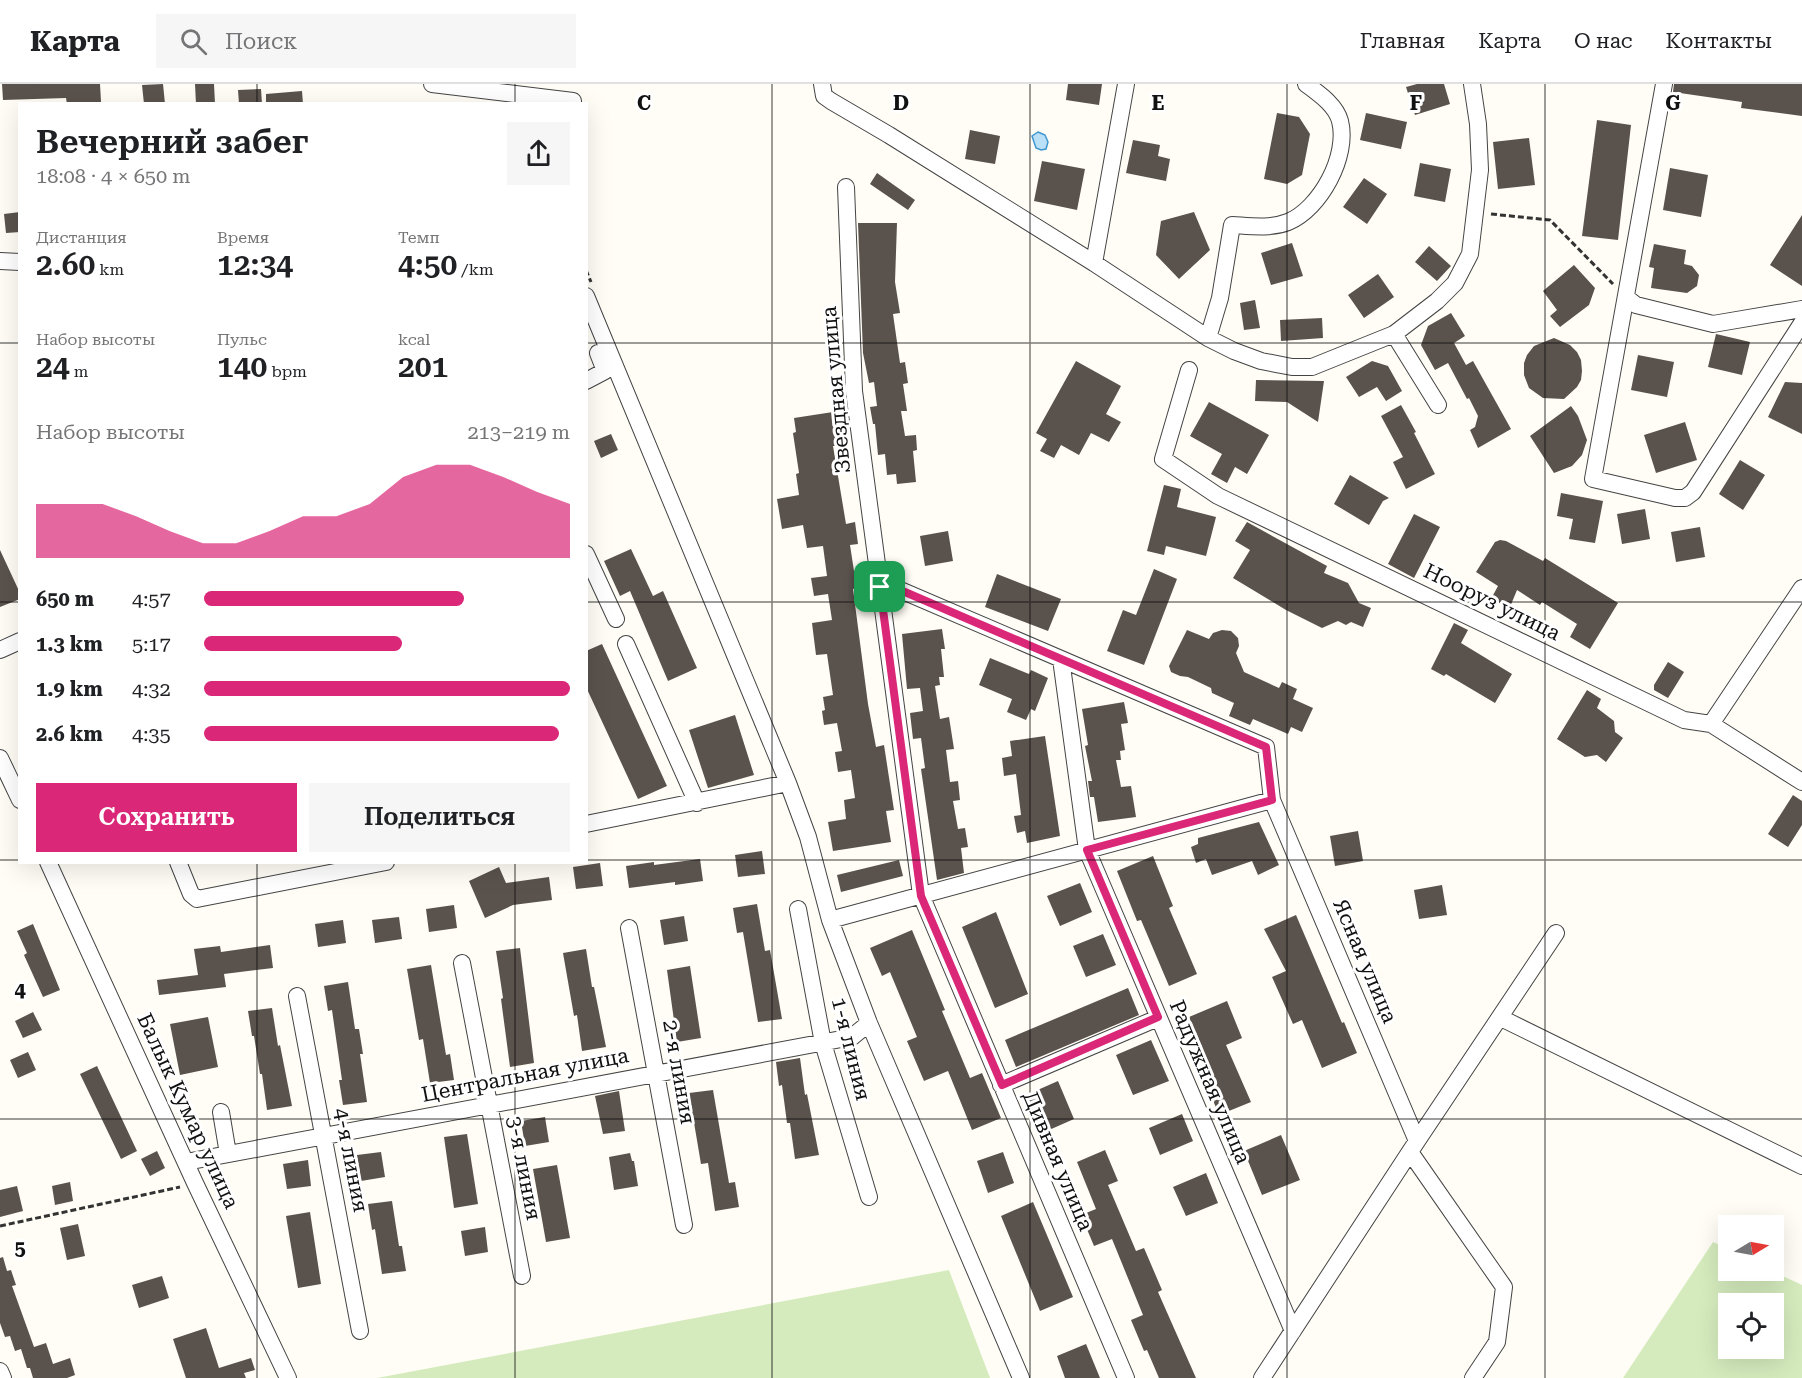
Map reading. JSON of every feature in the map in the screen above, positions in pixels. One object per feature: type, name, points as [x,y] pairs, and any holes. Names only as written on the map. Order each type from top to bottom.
[{"type":"street","points":[[432,84],[573,102],[573,84]]},
{"type":"street","points":[[822,84],[824,96],[831,101],[1094,263],[1208,338],[1262,361],[1292,367],[1312,367],[1394,334],[1437,301],[1455,283],[1470,254],[1480,170],[1478,124],[1472,84]]},
{"type":"street","points":[[1094,263],[1126,84]]},
{"type":"street","points":[[1208,338],[1220,298],[1232,225],[1262,227],[1286,223],[1306,212],[1322,193],[1340,154],[1340,120],[1330,104],[1306,84]]},
{"type":"street","points":[[1664,84],[1593,479],[1675,498],[1685,498],[1693,492],[1802,323]]},
{"type":"street","name":"Звездная улица","points":[[846,187],[854,391],[921,896]]},
{"type":"street","points":[[0,261],[18,262]]},
{"type":"street","points":[[1627,298],[1636,305],[1713,324],[1802,309]]},
{"type":"street","points":[[588,301],[788,783],[808,837],[830,920],[869,1023],[1021,1378]]},
{"type":"street","points":[[588,331],[605,371],[588,380]]},
{"type":"street","points":[[1394,334],[1438,405]]},
{"type":"street","name":"Нооруз улица","points":[[1189,370],[1163,459],[1218,496],[1684,720],[1711,724],[1802,782]]},
{"type":"street","points":[[588,559],[616,619]]},
{"type":"street","points":[[830,920],[1272,800],[1266,747],[891,586],[880,587]]},
{"type":"street","points":[[1711,724],[1802,588]]},
{"type":"street","points":[[0,650],[18,642]]},
{"type":"street","points":[[626,644],[697,802]]},
{"type":"street","points":[[1061,659],[1087,850]]},
{"type":"street","points":[[0,758],[18,796]]},
{"type":"street","points":[[588,824],[788,783]]},
{"type":"street","name":"Ясная улица","points":[[1272,800],[1414,1146],[1504,1287],[1497,1342],[1473,1378]]},
{"type":"street","name":"Радужная улица","points":[[1087,850],[1293,1331]]},
{"type":"street","name":"Балык Кумар улица","points":[[49,864],[195,1183],[288,1378]]},
{"type":"street","points":[[179,864],[191,894],[197,899],[376,864]]},
{"type":"street","name":"Дивная улица","points":[[921,896],[1126,1378]]},
{"type":"street","name":"1-я линия","points":[[798,909],[823,1043],[869,1197]]},
{"type":"street","name":"2-я линия","points":[[629,928],[684,1225]]},
{"type":"street","points":[[1262,1378],[1556,933]]},
{"type":"street","name":"3-я линия","points":[[462,963],[522,1276]]},
{"type":"street","name":"4-я линия","points":[[297,996],[360,1331]]},
{"type":"street","points":[[1002,1085],[1158,1017]]},
{"type":"street","points":[[1500,1018],[1802,1166]]},
{"type":"street","name":"Центральная улица","points":[[186,1162],[823,1043],[852,1037],[869,1023]]},
{"type":"street","points":[[220,1112],[228,1154]]},
{"type":"street","points":[[0,1371],[3,1378]]},
{"type":"path","points":[[1476,212],[1550,220],[1627,298]]},
{"type":"path","points":[[0,1226],[195,1183]]},
{"type":"green space","points":[[1713,1242],[1718,1244],[1718,1281],[1784,1281],[1784,1277],[1802,1285],[1802,1378],[1623,1378]]},
{"type":"green space","points":[[949,1270],[990,1378],[377,1378]]},
{"type":"water","points":[[1038,132],[1045,135],[1048,142],[1046,149],[1036,148],[1032,136]]},
{"type":"building","points":[[2,84],[100,84],[101,102],[67,102],[66,98],[3,100]]},
{"type":"building","points":[[163,84],[165,102],[144,102],[142,85]]},
{"type":"building","points":[[195,84],[214,84],[215,102],[196,102]]},
{"type":"building","points":[[1068,84],[1102,84],[1099,105],[1066,100]]},
{"type":"building","points":[[1417,84],[1444,84],[1450,104],[1415,115],[1406,87]]},
{"type":"building","points":[[1674,84],[1802,84],[1802,116],[1741,108],[1742,102],[1673,92]]},
{"type":"building","points":[[261,89],[262,102],[239,102],[238,90]]},
{"type":"building","points":[[302,91],[303,102],[266,102],[266,94]]},
{"type":"building","points":[[1277,113],[1299,117],[1310,134],[1302,175],[1287,184],[1264,179]]},
{"type":"building","points":[[1366,113],[1407,122],[1401,149],[1360,140]]},
{"type":"building","points":[[1597,120],[1631,125],[1618,240],[1582,236]]},
{"type":"building","points":[[970,130],[1000,136],[995,164],[965,159]]},
{"type":"building","points":[[1529,138],[1535,185],[1498,189],[1493,142]]},
{"type":"building","points":[[1133,140],[1160,145],[1158,156],[1170,159],[1166,181],[1126,173]]},
{"type":"building","points":[[1042,161],[1085,169],[1077,210],[1034,201]]},
{"type":"building","points":[[1420,163],[1451,169],[1445,202],[1414,196]]},
{"type":"building","points":[[1670,168],[1708,175],[1701,217],[1663,210]]},
{"type":"building","points":[[877,173],[915,200],[908,210],[870,184]]},
{"type":"building","points":[[1364,178],[1387,194],[1367,224],[1343,207]]},
{"type":"building","points":[[18,212],[18,232],[6,233],[4,214]]},
{"type":"building","points":[[1194,212],[1210,250],[1179,279],[1156,255],[1161,221]]},
{"type":"building","points":[[1802,215],[1802,286],[1770,265]]},
{"type":"building","points":[[858,223],[897,223],[895,282],[900,313],[893,314],[900,363],[905,362],[908,383],[903,384],[907,411],[901,411],[905,436],[916,435],[917,450],[913,451],[916,482],[897,484],[896,474],[887,475],[885,454],[878,455],[875,424],[873,424],[870,407],[877,406],[874,382],[869,383],[863,353]]},
{"type":"building","points":[[1292,243],[1303,276],[1271,285],[1261,253]]},
{"type":"building","points":[[1654,244],[1686,250],[1684,264],[1692,266],[1699,275],[1697,286],[1687,293],[1651,288],[1654,268],[1649,267]]},
{"type":"building","points":[[1429,246],[1451,266],[1437,281],[1415,262]]},
{"type":"building","points":[[1574,265],[1595,288],[1589,305],[1560,327],[1550,316],[1557,310],[1543,291]]},
{"type":"building","points":[[1378,274],[1394,297],[1364,318],[1348,295]]},
{"type":"building","points":[[1255,300],[1260,328],[1244,330],[1240,303]]},
{"type":"building","points":[[1451,313],[1465,336],[1454,343],[1466,365],[1473,361],[1511,429],[1478,448],[1470,430],[1475,427],[1478,416],[1469,398],[1467,399],[1448,363],[1435,370],[1421,345],[1428,326]]},
{"type":"building","points":[[1322,318],[1323,338],[1281,341],[1280,320]]},
{"type":"building","points":[[1716,334],[1750,342],[1742,375],[1708,367]]},
{"type":"building","points":[[1554,338],[1570,345],[1581,360],[1581,380],[1564,399],[1543,398],[1529,388],[1524,375],[1524,363],[1534,346]]},
{"type":"building","points":[[1638,355],[1674,362],[1667,397],[1631,390]]},
{"type":"building","points":[[1076,361],[1121,386],[1106,414],[1121,422],[1109,442],[1091,433],[1079,455],[1061,445],[1054,458],[1040,451],[1047,439],[1036,433]]},
{"type":"building","points":[[1372,361],[1388,366],[1402,391],[1386,401],[1377,387],[1359,397],[1346,377]]},
{"type":"building","points":[[1256,380],[1324,381],[1318,422],[1287,402],[1255,401]]},
{"type":"building","points":[[1785,382],[1802,383],[1802,434],[1768,417]]},
{"type":"building","points":[[1209,402],[1269,435],[1247,474],[1235,467],[1227,483],[1211,474],[1222,454],[1190,436]]},
{"type":"building","points":[[1401,405],[1435,474],[1406,489],[1393,462],[1403,457],[1381,416]]},
{"type":"building","points":[[1571,406],[1578,416],[1587,440],[1582,455],[1572,466],[1554,473],[1530,436]]},
{"type":"building","points":[[833,412],[838,446],[833,446],[846,524],[855,522],[858,544],[850,545],[854,571],[860,570],[862,587],[853,589],[868,704],[876,747],[884,745],[894,810],[886,811],[891,842],[833,851],[828,822],[846,819],[844,800],[855,798],[851,770],[838,772],[835,752],[842,751],[837,723],[824,725],[822,711],[825,710],[823,697],[833,695],[827,654],[816,655],[812,623],[832,620],[828,594],[814,596],[811,578],[827,576],[823,546],[807,548],[803,525],[782,529],[777,499],[799,495],[796,474],[799,473],[793,433],[796,432],[794,418]]},
{"type":"building","points":[[1685,422],[1697,460],[1656,473],[1644,435]]},
{"type":"building","points":[[611,434],[618,450],[601,458],[594,441]]},
{"type":"building","points":[[1740,460],[1765,475],[1743,510],[1719,494]]},
{"type":"building","points":[[1350,475],[1389,498],[1383,501],[1369,525],[1334,504]]},
{"type":"building","points":[[1164,485],[1181,489],[1177,507],[1216,517],[1206,556],[1166,546],[1164,555],[1147,551]]},
{"type":"building","points":[[1561,493],[1603,501],[1595,543],[1569,539],[1573,519],[1557,516]]},
{"type":"building","points":[[1645,509],[1650,539],[1622,544],[1617,514]]},
{"type":"building","points":[[1414,514],[1440,527],[1414,578],[1388,564]]},
{"type":"building","points":[[1247,522],[1327,566],[1324,573],[1348,583],[1359,603],[1371,608],[1363,627],[1351,622],[1346,625],[1338,621],[1322,628],[1286,610],[1233,578],[1250,550],[1235,541]]},
{"type":"building","points":[[1700,527],[1705,557],[1676,562],[1671,532]]},
{"type":"building","points":[[948,531],[953,561],[925,566],[920,536]]},
{"type":"building","points":[[1500,540],[1543,561],[1545,558],[1618,603],[1590,649],[1570,637],[1577,624],[1542,602],[1540,605],[1517,590],[1510,607],[1491,599],[1498,586],[1476,572],[1495,542]]},
{"type":"building","points":[[631,549],[653,596],[663,591],[697,668],[668,681],[630,591],[620,596],[604,561]]},
{"type":"building","points":[[0,550],[18,589],[18,600],[0,607]]},
{"type":"building","points":[[1154,569],[1177,579],[1144,665],[1107,651],[1123,610],[1136,615]]},
{"type":"building","points":[[997,574],[1061,599],[1048,631],[985,607]]},
{"type":"building","points":[[1454,623],[1468,630],[1461,643],[1512,674],[1495,703],[1446,674],[1444,676],[1431,669]]},
{"type":"building","points":[[942,629],[945,649],[941,649],[944,677],[939,677],[940,685],[935,686],[940,719],[949,717],[954,749],[946,750],[950,782],[958,781],[960,800],[953,801],[958,829],[965,828],[968,847],[961,848],[964,873],[937,880],[921,769],[925,768],[921,738],[913,739],[910,713],[923,711],[920,688],[907,689],[902,634]]},
{"type":"building","points":[[1187,630],[1209,639],[1213,633],[1222,630],[1231,631],[1238,638],[1239,646],[1236,653],[1244,672],[1279,688],[1282,682],[1297,689],[1293,699],[1313,708],[1302,732],[1291,727],[1288,734],[1253,719],[1250,725],[1229,716],[1234,703],[1212,693],[1211,688],[1171,672],[1169,666]]},
{"type":"building","points":[[602,644],[667,786],[638,799],[588,691],[588,650]]},
{"type":"building","points":[[990,658],[1029,674],[1031,670],[1048,678],[1035,711],[1031,709],[1026,720],[1007,712],[1012,699],[979,685]]},
{"type":"building","points":[[1668,662],[1684,672],[1668,698],[1654,690],[1654,685]]},
{"type":"building","points":[[1587,690],[1601,699],[1597,708],[1614,721],[1615,732],[1623,738],[1606,762],[1597,755],[1585,757],[1557,739]]},
{"type":"building","points":[[1124,702],[1128,723],[1121,724],[1125,750],[1120,751],[1121,760],[1116,760],[1121,787],[1131,786],[1136,817],[1098,822],[1094,797],[1090,797],[1088,781],[1092,781],[1085,746],[1088,745],[1082,709]]},
{"type":"building","points":[[735,715],[754,775],[708,788],[689,730]]},
{"type":"building","points":[[1045,736],[1060,836],[1027,843],[1025,831],[1017,833],[1014,816],[1021,815],[1016,774],[1004,776],[1002,758],[1012,756],[1010,741]]},
{"type":"building","points":[[1793,795],[1802,801],[1802,825],[1788,847],[1768,834]]},
{"type":"building","points":[[1259,822],[1279,865],[1258,875],[1252,861],[1212,875],[1206,859],[1196,863],[1191,847],[1198,844],[1198,838]]},
{"type":"building","points":[[1358,831],[1363,861],[1335,866],[1330,836]]},
{"type":"building","points":[[762,851],[765,874],[738,877],[735,855]]},
{"type":"building","points":[[1153,856],[1173,906],[1169,908],[1197,974],[1169,986],[1141,920],[1137,921],[1117,871]]},
{"type":"building","points":[[700,859],[703,881],[629,888],[626,866]]},
{"type":"building","points":[[899,860],[903,876],[841,892],[837,875]]},
{"type":"building","points":[[600,863],[603,886],[576,889],[573,867]]},
{"type":"building","points":[[499,867],[506,883],[549,877],[552,900],[513,905],[485,918],[469,881]]},
{"type":"building","points":[[1080,883],[1092,912],[1060,926],[1047,896]]},
{"type":"building","points":[[1442,885],[1447,915],[1419,919],[1414,890]]},
{"type":"building","points":[[757,904],[765,951],[770,950],[782,1019],[758,1022],[743,932],[737,933],[733,908]]},
{"type":"building","points":[[454,905],[457,928],[429,932],[426,909]]},
{"type":"building","points":[[996,912],[1028,994],[995,1008],[962,927]]},
{"type":"building","points":[[1296,915],[1357,1053],[1322,1068],[1302,1020],[1293,1024],[1272,977],[1286,971],[1264,929]]},
{"type":"building","points":[[684,916],[688,941],[664,945],[660,920]]},
{"type":"building","points":[[399,917],[402,939],[375,943],[372,920]]},
{"type":"building","points":[[343,920],[346,943],[318,947],[315,924]]},
{"type":"building","points":[[33,924],[60,990],[43,997],[24,955],[27,953],[17,931]]},
{"type":"building","points":[[912,930],[970,1078],[982,1073],[1001,1118],[972,1130],[948,1071],[924,1081],[907,1041],[917,1037],[890,972],[882,976],[870,948]]},
{"type":"building","points":[[1103,934],[1116,965],[1086,977],[1073,946]]},
{"type":"building","points":[[270,945],[273,968],[224,974],[226,987],[159,995],[157,980],[198,975],[194,949],[220,946],[221,952]]},
{"type":"building","points":[[520,948],[534,1063],[510,1067],[496,951]]},
{"type":"building","points":[[586,949],[606,1047],[582,1051],[577,1015],[574,1016],[563,953]]},
{"type":"building","points":[[431,965],[446,1055],[450,1054],[454,1080],[430,1083],[423,1039],[419,1040],[407,969]]},
{"type":"building","points":[[690,966],[701,1038],[677,1042],[667,970]]},
{"type":"building","points":[[348,982],[355,1029],[359,1029],[363,1054],[360,1054],[367,1102],[343,1105],[339,1080],[342,1080],[332,1010],[328,1011],[324,986]]},
{"type":"building","points":[[1128,988],[1139,1015],[1016,1067],[1005,1040]]},
{"type":"building","points":[[1227,1001],[1242,1038],[1226,1045],[1251,1102],[1219,1115],[1204,1078],[1212,1074],[1189,1017]]},
{"type":"building","points":[[272,1008],[292,1106],[267,1110],[262,1074],[260,1074],[248,1011]]},
{"type":"building","points":[[33,1012],[42,1030],[23,1038],[15,1021]]},
{"type":"building","points":[[208,1017],[218,1067],[180,1075],[170,1024]]},
{"type":"building","points":[[1151,1040],[1169,1081],[1133,1095],[1116,1055]]},
{"type":"building","points":[[28,1052],[36,1070],[18,1078],[10,1060]]},
{"type":"building","points":[[800,1058],[805,1095],[807,1094],[819,1155],[795,1159],[790,1123],[787,1123],[782,1085],[779,1086],[776,1062]]},
{"type":"building","points":[[97,1066],[137,1151],[121,1159],[80,1074]]},
{"type":"building","points":[[1058,1081],[1074,1119],[1040,1134],[1024,1096]]},
{"type":"building","points":[[713,1090],[729,1183],[735,1182],[739,1207],[715,1211],[708,1163],[701,1164],[689,1093]]},
{"type":"building","points":[[619,1091],[625,1131],[603,1134],[595,1096]]},
{"type":"building","points":[[1182,1114],[1193,1141],[1160,1155],[1149,1128]]},
{"type":"building","points":[[545,1117],[549,1142],[525,1146],[521,1121]]},
{"type":"building","points":[[467,1134],[478,1204],[454,1208],[444,1137]]},
{"type":"building","points":[[1281,1135],[1300,1180],[1262,1195],[1244,1151]]},
{"type":"building","points":[[1105,1150],[1118,1181],[1108,1185],[1136,1251],[1144,1248],[1162,1290],[1158,1292],[1196,1378],[1159,1378],[1131,1320],[1143,1315],[1112,1239],[1094,1246],[1081,1215],[1096,1209],[1077,1162]]},
{"type":"building","points":[[157,1151],[165,1168],[150,1176],[141,1159]]},
{"type":"building","points":[[381,1152],[385,1177],[361,1181],[357,1155]]},
{"type":"building","points":[[1003,1152],[1014,1183],[988,1193],[977,1161]]},
{"type":"building","points":[[630,1153],[634,1161],[638,1186],[614,1190],[609,1157]]},
{"type":"building","points":[[308,1160],[311,1186],[287,1189],[283,1164]]},
{"type":"building","points":[[557,1165],[570,1238],[546,1242],[533,1169]]},
{"type":"building","points":[[1206,1173],[1218,1203],[1186,1216],[1173,1187]]},
{"type":"building","points":[[70,1182],[73,1201],[55,1205],[52,1186]]},
{"type":"building","points":[[17,1186],[23,1211],[0,1217],[0,1190]]},
{"type":"building","points":[[392,1201],[399,1246],[402,1246],[406,1271],[382,1274],[375,1229],[372,1230],[368,1204]]},
{"type":"building","points":[[1033,1202],[1073,1297],[1040,1311],[1001,1216]]},
{"type":"building","points":[[310,1212],[321,1284],[298,1288],[286,1216]]},
{"type":"building","points":[[78,1224],[85,1256],[67,1260],[60,1228]]},
{"type":"building","points":[[485,1227],[488,1252],[465,1256],[461,1231]]},
{"type":"building","points":[[3,1257],[7,1271],[11,1270],[16,1285],[12,1286],[34,1347],[46,1343],[53,1364],[70,1358],[75,1375],[67,1378],[33,1378],[21,1349],[15,1351],[10,1336],[5,1337],[0,1323],[0,1258]]},
{"type":"building","points":[[162,1276],[169,1298],[139,1308],[132,1285]]},
{"type":"building","points":[[206,1328],[219,1368],[251,1358],[255,1370],[244,1373],[246,1378],[186,1378],[173,1339]]},
{"type":"building","points":[[1086,1344],[1100,1378],[1065,1378],[1057,1356]]},
{"type":"route","points":[[891,586],[1266,747],[1272,800],[1087,850],[1158,1017],[1002,1085],[921,896],[880,587],[891,586]]}]
